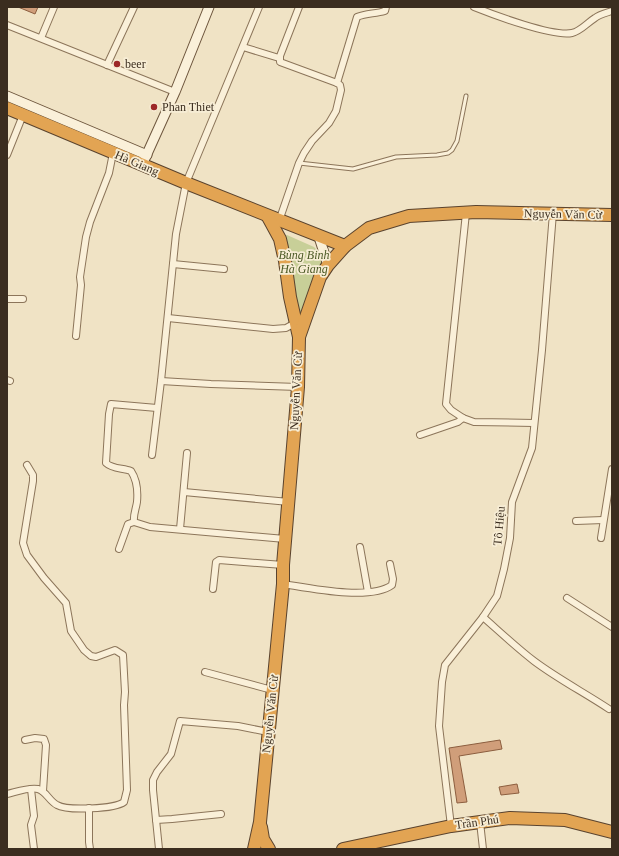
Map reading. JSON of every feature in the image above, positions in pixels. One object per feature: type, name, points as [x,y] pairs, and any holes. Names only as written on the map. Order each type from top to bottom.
[{"type":"highway","name":"Hà Giang","points":[[7,108],[113,153],[144,160],[186,183],[319,237],[345,246]]},
{"type":"highway","name":"Nguyễn Văn Cừ","points":[[254,849],[260,822],[283,584],[283,565],[298,387],[299,337],[320,277],[328,265],[345,246],[370,228],[409,216],[466,213],[612,214]]},
{"type":"highway","points":[[274,219],[285,261],[295,324],[299,337]]},
{"type":"highway","name":"Trần Phú","points":[[343,849],[451,826],[510,818],[565,820],[612,832]]},
{"type":"highway","name":"Nguyễn Văn Cừ","points":[[260,822],[263,839],[269,849]]},
{"type":"street","points":[[41,38],[54,7]]},
{"type":"street","points":[[107,65],[134,7]]},
{"type":"street","points":[[144,160],[175,92],[209,7]]},
{"type":"street","points":[[152,455],[176,234],[186,183],[260,7]]},
{"type":"street","points":[[279,58],[299,7]]},
{"type":"street","points":[[337,83],[357,17],[364,14],[385,11],[386,7]]},
{"type":"street","points":[[474,7],[529,26],[566,34],[577,32],[593,19],[612,11]]},
{"type":"street","points":[[7,25],[175,92]]},
{"type":"street","points":[[243,47],[279,58],[282,63],[337,83],[340,85],[341,90],[336,111],[329,124],[308,147],[299,163],[274,219]]},
{"type":"street","name":"Hà Giang","points":[[7,96],[144,160]]},
{"type":"street","points":[[7,155],[23,115]]},
{"type":"street","points":[[76,336],[80,277],[86,237],[108,173],[113,153]]},
{"type":"street","points":[[466,213],[446,401],[448,407],[463,418],[474,422],[534,423]]},
{"type":"street","name":"Tô Hiệu","points":[[451,826],[440,726],[442,682],[445,665],[483,617],[497,596],[503,576],[510,538],[512,502],[532,448],[542,350],[553,213]]},
{"type":"street","points":[[319,237],[328,265]]},
{"type":"street","points":[[173,264],[224,269]]},
{"type":"street","points":[[7,299],[23,299]]},
{"type":"street","points":[[168,318],[273,329],[286,328],[295,324]]},
{"type":"street","points":[[161,381],[298,387]]},
{"type":"street","points":[[134,522],[137,502],[136,481],[134,475],[131,471],[116,468],[106,463],[111,404],[157,408]]},
{"type":"street","points":[[420,435],[458,422],[463,418]]},
{"type":"street","points":[[180,530],[187,453]]},
{"type":"street","points":[[7,794],[38,789],[43,791],[51,802],[58,806],[68,808],[104,808],[121,805],[126,798],[127,790],[123,655],[115,650],[96,657],[91,656],[84,650],[71,631],[68,622],[66,603],[44,578],[27,555],[23,543],[33,475],[27,465]]},
{"type":"street","points":[[601,538],[612,469]]},
{"type":"street","points":[[184,492],[289,502]]},
{"type":"street","points":[[576,521],[603,520]]},
{"type":"street","points":[[119,549],[128,524],[134,522],[150,527],[285,539]]},
{"type":"street","points":[[360,547],[368,592]]},
{"type":"street","points":[[213,589],[216,562],[219,560],[283,565]]},
{"type":"street","points":[[283,584],[330,592],[368,592],[385,589],[392,585],[393,579],[390,564]]},
{"type":"street","points":[[567,598],[612,627]]},
{"type":"street","points":[[483,617],[534,661],[556,677],[609,709]]},
{"type":"street","points":[[205,672],[272,690]]},
{"type":"street","points":[[159,849],[153,790],[154,780],[157,772],[171,754],[180,721],[238,726],[268,732]]},
{"type":"street","points":[[25,740],[35,738],[44,739],[46,745],[43,791]]},
{"type":"street","points":[[31,789],[34,816],[31,825],[34,849]]},
{"type":"street","points":[[89,808],[90,849]]},
{"type":"street","points":[[156,820],[222,814]]},
{"type":"street","points":[[480,822],[483,849]]},
{"type":"lane","points":[[299,163],[353,169],[396,157],[448,153],[452,150],[457,141],[466,96]]},
{"type":"green space","name":"Bùng Binh Hà Giang","points":[[287,235],[314,247],[320,253],[323,263],[298,319],[285,236]]},
{"type":"building","points":[[18,7],[38,7],[35,14]]},
{"type":"building","points":[[500,740],[502,749],[459,756],[467,802],[457,803],[449,748]]},
{"type":"building","points":[[517,784],[519,793],[501,795],[499,787]]},
{"type":"place","name":"beer","points":[[117,64]]},
{"type":"place","name":"Phan Thiet","points":[[154,107]]}]
